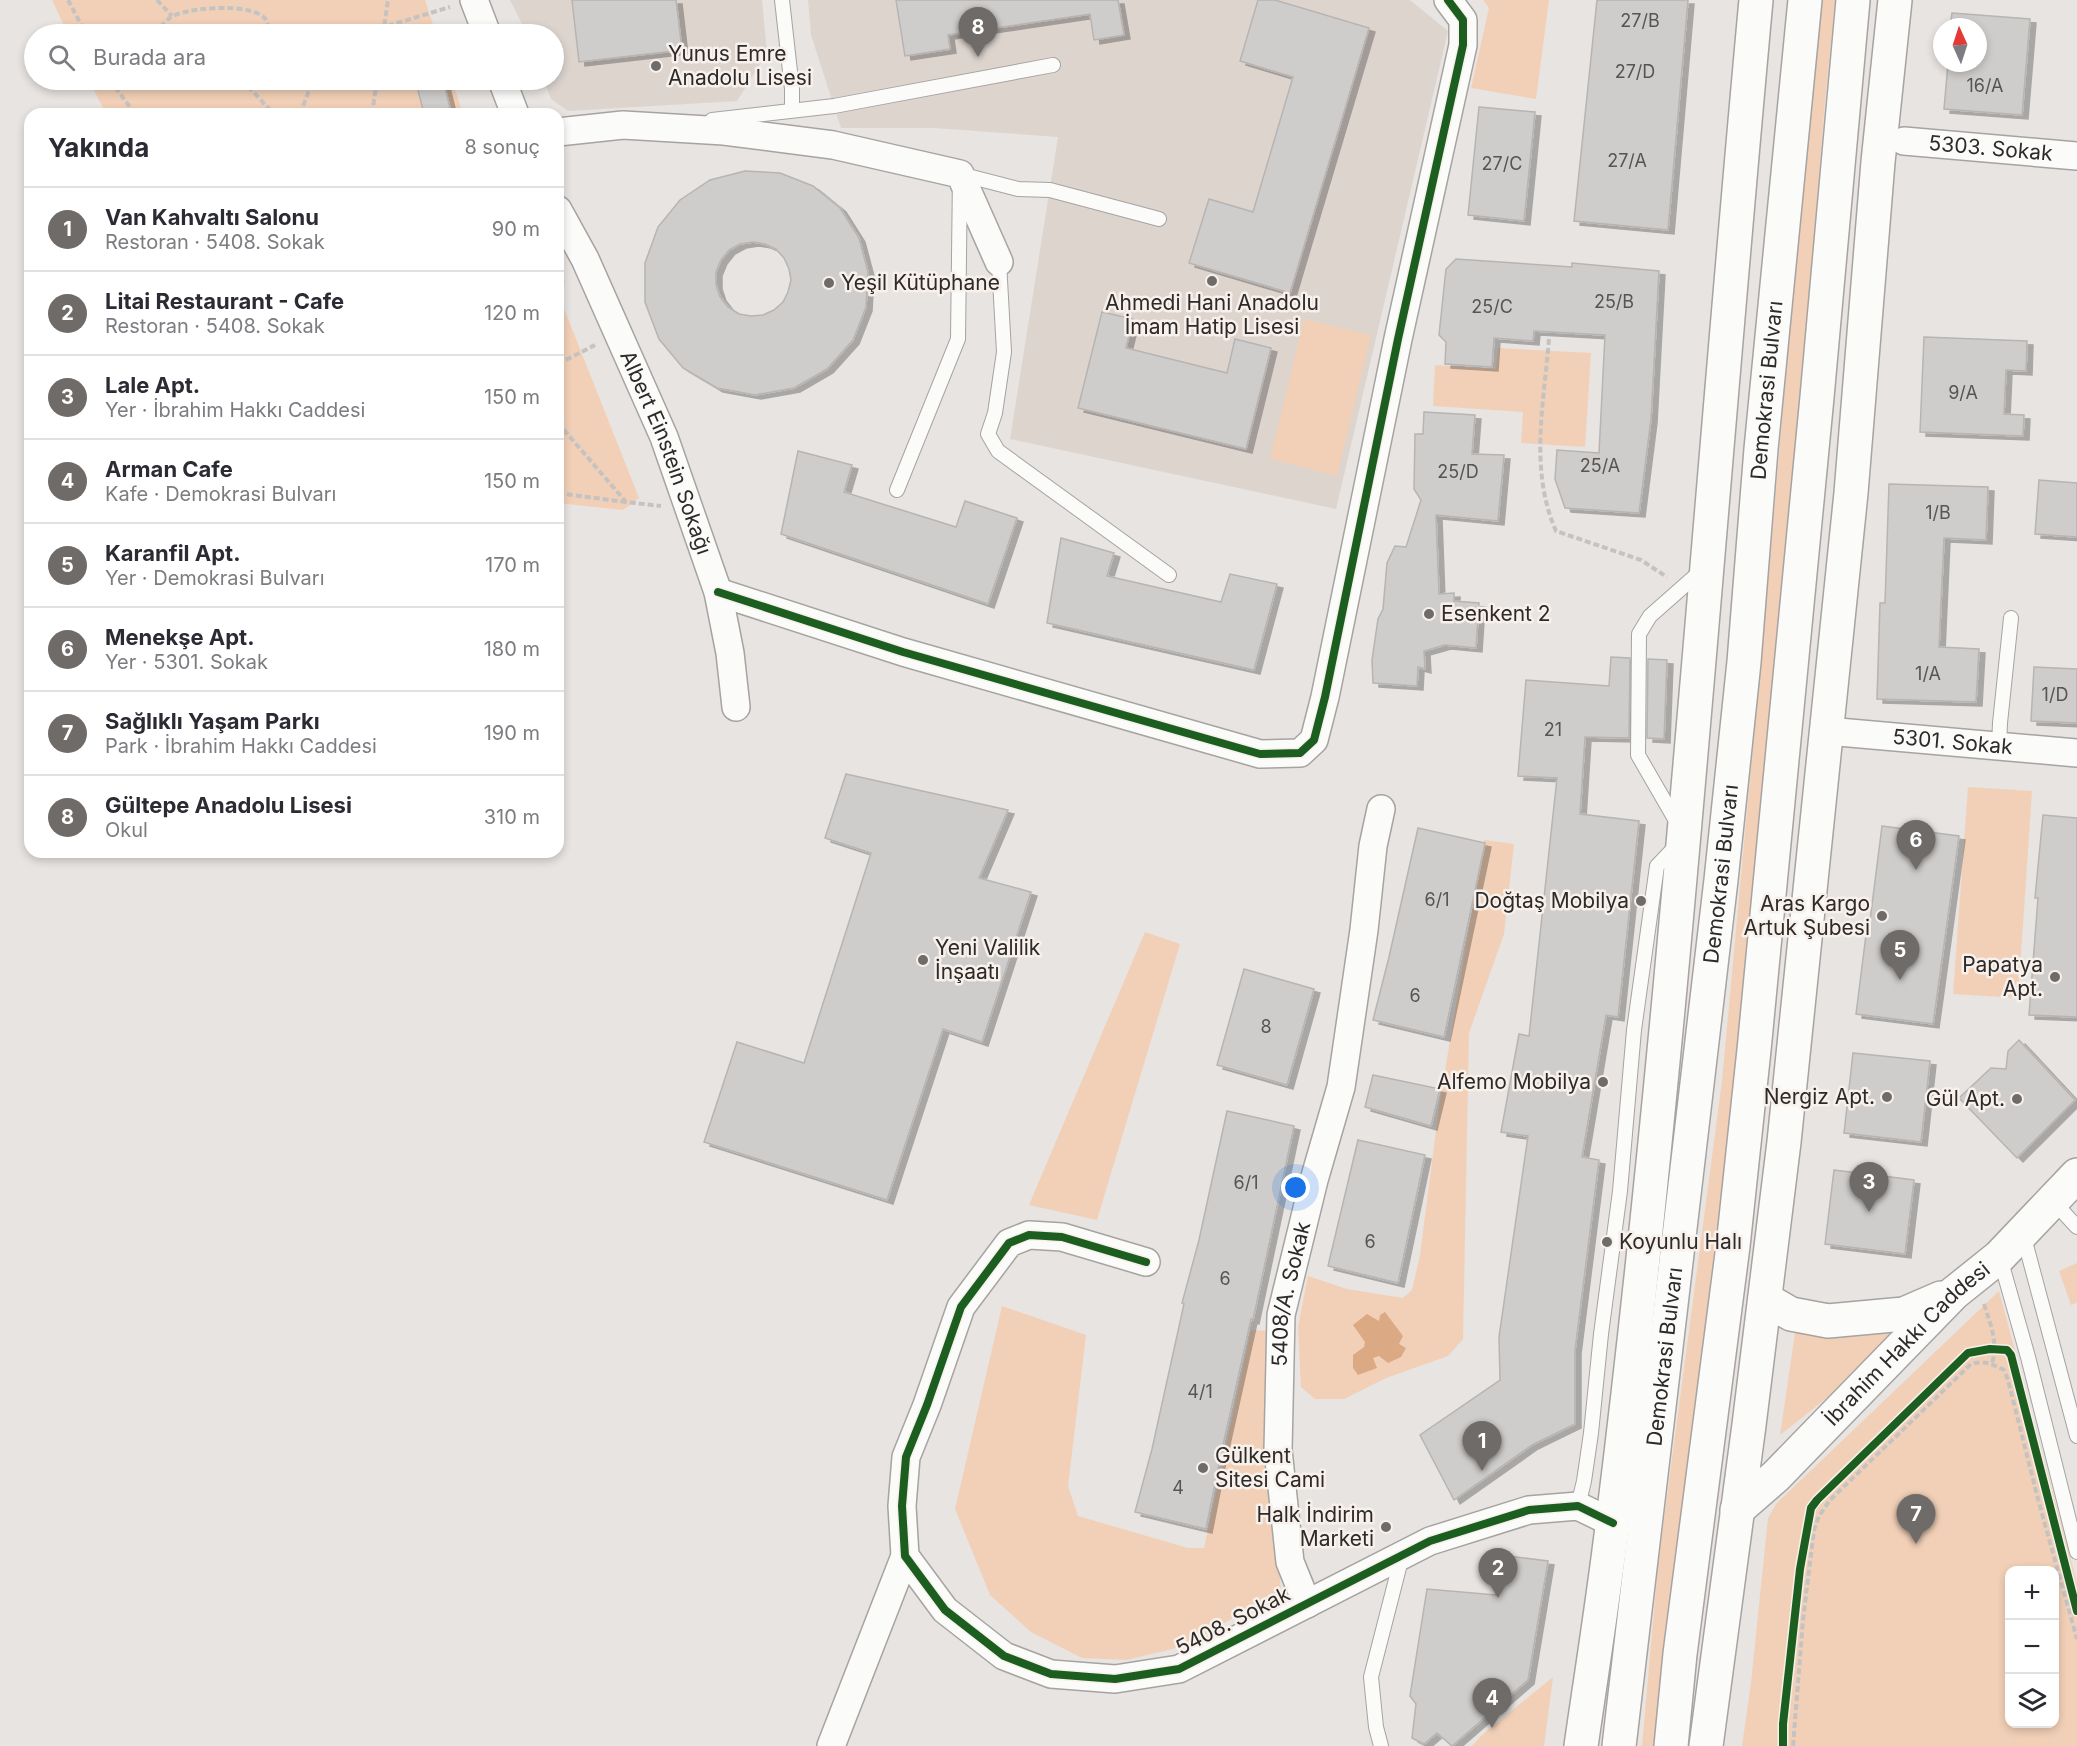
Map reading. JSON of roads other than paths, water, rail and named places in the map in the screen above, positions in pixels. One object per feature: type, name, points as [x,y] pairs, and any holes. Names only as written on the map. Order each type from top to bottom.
[{"type":"main road","points":[[1581,1746],[1613,1523],[1637,1313],[1685,837],[1756,0]]},
{"type":"main road","name":"Demokrasi Bulvarı","points":[[1618,1746],[1725,846],[1744,662],[1761,449],[1806,0]]},
{"type":"main road","points":[[1671,1746],[1681,1643],[1733,1246],[1754,1050],[1853,0]]},
{"type":"main road","points":[[1706,1746],[1784,1142],[1851,493],[1878,162],[1894,0]]},
{"type":"main road","name":"İbrahim Hakkı Caddesi","points":[[1737,1510],[1776,1476],[2023,1232],[2077,1175]]},
{"type":"main road","points":[[1765,1299],[1791,1314],[1828,1321],[1904,1314],[1976,1276]]},
{"type":"street","points":[[474,0],[482,24]]},
{"type":"street","points":[[717,592],[903,652],[1260,754],[1300,753],[1314,740],[1325,697],[1398,339],[1463,45],[1463,20],[1448,0]]},
{"type":"street","points":[[506,90],[513,108]]},
{"type":"street","points":[[564,131],[624,124],[724,131],[833,145],[960,174],[999,262]]},
{"type":"street","name":"5303. Sokak","points":[[1904,141],[2077,156]]},
{"type":"street","name":"Albert Einstein Sokağı","points":[[564,221],[585,259],[664,437],[717,592],[730,653],[736,707]]},
{"type":"street","name":"5301. Sokak","points":[[1827,731],[2077,753]]},
{"type":"street","name":"5408/A. Sokak","points":[[1307,1604],[1290,1562],[1278,1450],[1281,1315],[1314,1180],[1341,1087],[1364,930],[1373,846],[1381,809]]},
{"type":"street","points":[[831,1746],[905,1556],[902,1506],[906,1457],[927,1405],[961,1307],[1009,1243],[1029,1235],[1062,1237],[1146,1262]]},
{"type":"street","points":[[1578,1506],[1613,1523]]},
{"type":"street","name":"5408. Sokak","points":[[905,1556],[945,1610],[1004,1656],[1051,1674],[1115,1679],[1179,1669],[1430,1541],[1529,1510],[1578,1506]]},
{"type":"lane","points":[[782,0],[792,89],[792,110]]},
{"type":"lane","points":[[624,124],[721,119],[834,106],[1053,65]]},
{"type":"lane","points":[[897,490],[958,339],[960,174],[1018,189],[1050,190],[1158,219]]},
{"type":"lane","points":[[999,262],[1004,352],[995,412],[988,435],[998,451],[1169,575]]},
{"type":"lane","points":[[1578,1506],[1591,1433],[1601,1334],[1620,1191],[1634,1030],[1657,866],[1685,837],[1638,754],[1639,634],[1650,616],[1707,566]]},
{"type":"lane","points":[[2000,747],[2000,723],[2011,618]]},
{"type":"lane","points":[[2052,1200],[2077,1227]]},
{"type":"lane","points":[[2023,1232],[2077,1436]]},
{"type":"lane","points":[[1976,1276],[2028,1356],[2077,1552]]},
{"type":"lane","points":[[1381,1746],[1376,1727],[1371,1677],[1402,1556]]},
{"type":"place","name":"Gültepe Anadolu Lisesi","points":[[978,57]]},
{"type":"place","name":"Yunus Emre Anadolu Lisesi","points":[[656,66]]},
{"type":"place","name":"Ahmedi Hani Anadolu İmam Hatip Lisesi","points":[[1212,281]]},
{"type":"place","name":"Yeşil Kütüphane","points":[[829,283]]},
{"type":"place","name":"Esenkent 2","points":[[1429,614]]},
{"type":"place","name":"Menekşe Apt.","points":[[1916,870]]},
{"type":"place","name":"Doğtaş Mobilya","points":[[1641,901]]},
{"type":"place","name":"Aras Kargo Artuk Şubesi","points":[[1882,916]]},
{"type":"place","name":"Yeni Valilik İnşaatı","points":[[923,960]]},
{"type":"place","name":"Papatya Apt.","points":[[2055,977]]},
{"type":"place","name":"Karanfil Apt.","points":[[1900,980]]},
{"type":"place","name":"Alfemo Mobilya","points":[[1603,1082]]},
{"type":"place","name":"Nergiz Apt.","points":[[1887,1097]]},
{"type":"place","name":"Gül Apt.","points":[[2017,1099]]},
{"type":"place","name":"Lale Apt.","points":[[1869,1212]]},
{"type":"place","name":"Koyunlu Halı","points":[[1607,1242]]},
{"type":"place","name":"Gülkent Sitesi Cami","points":[[1203,1468]]},
{"type":"place","name":"Van Kahvaltı Salonu","points":[[1482,1471]]},
{"type":"place","name":"Halk İndirim Marketi","points":[[1386,1527]]},
{"type":"place","name":"Sağlıklı Yaşam Parkı","points":[[1916,1544]]},
{"type":"place","name":"Litai Restaurant - Cafe","points":[[1498,1598]]},
{"type":"place","name":"Arman Cafe","points":[[1492,1728]]}]
